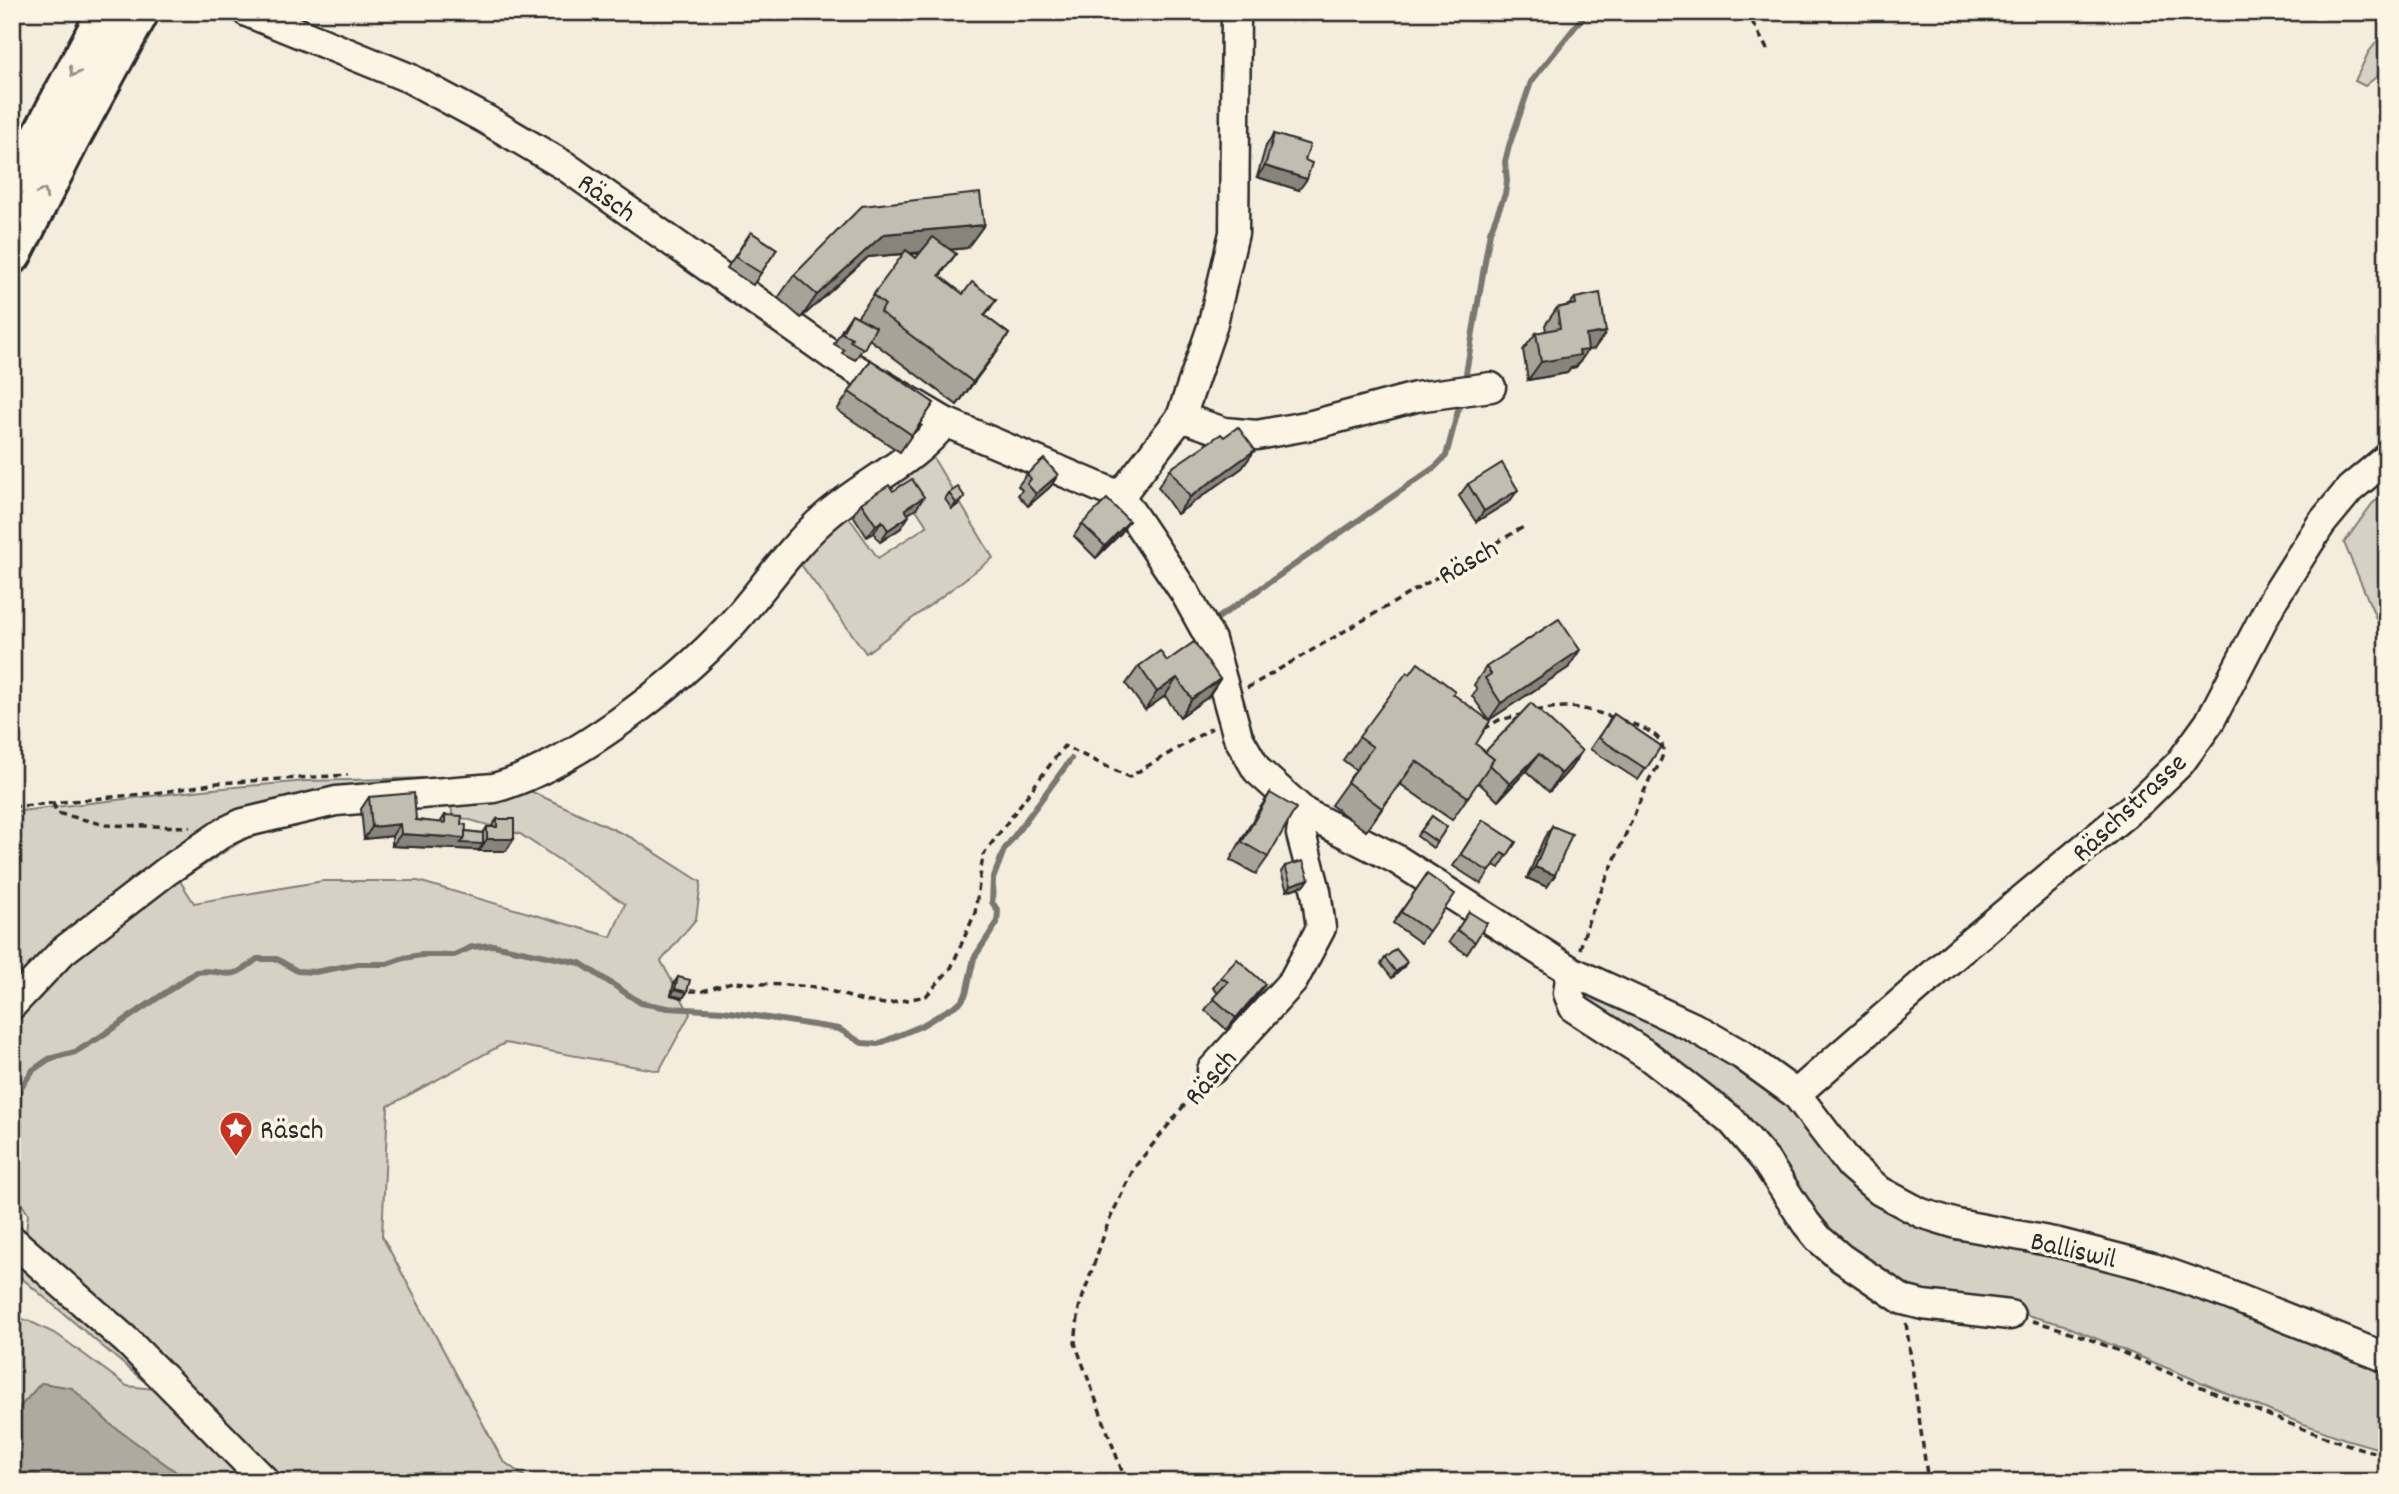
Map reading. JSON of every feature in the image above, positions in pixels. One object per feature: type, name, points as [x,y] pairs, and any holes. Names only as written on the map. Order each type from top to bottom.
[{"type":"highway","points":[[12,191],[107,12]]},
{"type":"highway","points":[[12,254],[139,12]]},
{"type":"street","name":"Räsch","points":[[247,12],[409,78],[487,120],[565,166],[835,356],[945,422],[1120,496]]},
{"type":"street","points":[[1236,12],[1234,233],[1212,327],[1181,417],[1120,496],[1185,593],[1211,640],[1238,737],[1257,771],[1305,813]]},
{"type":"street","points":[[1181,417],[1224,432],[1257,435],[1303,428],[1416,397],[1491,387]]},
{"type":"street","points":[[12,1005],[63,951],[167,871],[243,823],[336,801],[494,788],[519,781],[583,745],[684,671],[731,625],[783,559],[811,530],[840,505],[905,461],[945,422]]},
{"type":"street","name":"Räschstrasse","points":[[1797,1094],[1960,951],[2143,799],[2179,763],[2209,723],[2274,598],[2309,542],[2350,489],[2387,458]]},
{"type":"street","name":"Räsch","points":[[1212,1070],[1293,981],[1321,928],[1316,891],[1301,834],[1305,813]]},
{"type":"street","name":"Balliswil","points":[[1305,813],[1396,859],[1575,973],[1693,1027],[1742,1055],[1797,1094],[1851,1166],[1880,1191],[1921,1213],[1957,1224],[2059,1243],[2148,1266],[2224,1293],[2387,1358]]},
{"type":"street","points":[[1575,973],[1568,993],[1574,1008],[1647,1055],[1731,1120],[1765,1160],[1819,1239],[1841,1258],[1903,1300],[1923,1305],[2010,1315]]},
{"type":"street","points":[[12,1240],[127,1341],[266,1482]]},
{"type":"path","points":[[1747,12],[1768,51]]},
{"type":"path","name":"Räsch","points":[[690,991],[703,991],[741,982],[817,988],[863,1001],[886,1003],[926,996],[951,968],[975,914],[983,855],[1064,746],[1129,777],[1230,708],[1525,526]]},
{"type":"path","points":[[12,609],[12,620]]},
{"type":"path","points":[[1481,731],[1499,720],[1553,707],[1576,706],[1631,723],[1657,735],[1663,746],[1662,762],[1650,778],[1589,919],[1575,973]]},
{"type":"path","points":[[12,807],[152,793],[217,783],[361,774]]},
{"type":"path","points":[[53,803],[57,813],[106,825],[201,827],[225,832]]},
{"type":"path","name":"Räsch","points":[[1126,1482],[1075,1343],[1079,1308],[1108,1223],[1134,1168],[1212,1070]]},
{"type":"path","points":[[1903,1300],[1928,1482]]},
{"type":"path","points":[[2010,1315],[2086,1337],[2286,1422],[2387,1456]]},
{"type":"shaded area","points":[[2387,29],[2387,68],[2365,86],[2355,81],[2368,53]]},
{"type":"shaded area","points":[[925,444],[993,558],[866,653],[791,551],[840,505],[878,558],[927,526],[891,471]]},
{"type":"shaded area","points":[[2387,491],[2387,644],[2344,543],[2372,504]]},
{"type":"shaded area","points":[[470,777],[265,811],[12,994],[12,812],[307,781]]},
{"type":"shaded area","points":[[528,790],[632,838],[701,882],[696,919],[661,961],[690,1014],[659,1071],[505,1043],[388,1106],[382,1236],[503,1461],[532,1482],[278,1482],[25,1243],[28,1214],[21,1203],[12,1169],[12,1159],[22,1125],[12,1122],[12,1016],[70,954],[170,875],[278,820],[279,830],[246,838],[180,881],[194,903],[323,881],[418,881],[611,937],[625,904],[520,834],[452,815],[451,795]]},
{"type":"shaded area","points":[[1582,990],[1673,1027],[1769,1085],[1908,1220],[1930,1232],[1956,1240],[2018,1243],[2066,1250],[2364,1359],[2387,1374],[2387,1451],[2282,1416],[2064,1325],[2008,1310],[1910,1297],[1830,1243],[1759,1143],[1576,993]]},
{"type":"shaded area","points":[[12,1250],[254,1482],[190,1482],[110,1424],[71,1388],[41,1383],[12,1416],[12,1316],[58,1335],[127,1386],[153,1389],[12,1270]]},
{"type":"shaded area","points":[[41,1383],[72,1388],[110,1424],[190,1482],[12,1482],[12,1416]]},
{"type":"building","points":[[1274,134],[1310,145],[1305,160],[1312,163],[1307,179],[1265,166]]},
{"type":"building","points":[[980,193],[984,225],[884,234],[817,295],[794,275],[862,206]]},
{"type":"building","points":[[751,232],[777,249],[761,273],[735,257]]},
{"type":"building","points":[[933,237],[956,254],[939,275],[963,294],[972,282],[996,300],[984,315],[1009,334],[973,382],[880,312],[885,305],[873,295],[906,250],[916,258]]},
{"type":"building","points":[[1600,293],[1606,332],[1586,335],[1588,350],[1579,351],[1580,355],[1541,362],[1536,333],[1560,328],[1557,308],[1576,304],[1575,298]]},
{"type":"building","points":[[852,314],[876,327],[864,349],[842,333]]},
{"type":"building","points":[[871,360],[934,403],[912,435],[849,392]]},
{"type":"building","points":[[1238,427],[1255,450],[1190,497],[1170,469],[1221,434],[1224,437]]},
{"type":"building","points":[[1044,459],[1058,475],[1036,494],[1027,484],[1031,479],[1027,474]]},
{"type":"building","points":[[1502,463],[1518,490],[1484,511],[1468,484]]},
{"type":"building","points":[[912,479],[924,497],[905,509],[909,516],[888,530],[882,521],[876,525],[861,503],[889,485],[893,491]]},
{"type":"building","points":[[958,487],[965,497],[956,503],[949,493]]},
{"type":"building","points":[[1107,499],[1129,521],[1105,546],[1082,524]]},
{"type":"building","points":[[1559,619],[1580,650],[1501,703],[1485,678],[1491,674],[1486,667]]},
{"type":"building","points":[[1194,642],[1220,679],[1192,699],[1177,678],[1157,692],[1139,666],[1160,651],[1167,661]]},
{"type":"building","points":[[1418,663],[1455,691],[1453,694],[1490,721],[1476,744],[1494,759],[1468,797],[1416,761],[1382,808],[1347,782],[1373,747],[1359,737],[1407,672],[1410,674]]},
{"type":"building","points":[[1531,703],[1582,751],[1561,774],[1539,754],[1510,784],[1490,765],[1494,759],[1485,752]]},
{"type":"building","points":[[1614,714],[1661,746],[1646,769],[1599,738]]},
{"type":"building","points":[[414,793],[416,820],[445,823],[445,815],[462,816],[461,824],[466,825],[465,838],[401,834],[400,824],[372,827],[369,797]]},
{"type":"building","points":[[1270,793],[1296,808],[1268,857],[1242,842]]},
{"type":"building","points":[[1432,816],[1447,827],[1437,842],[1421,831]]},
{"type":"building","points":[[497,819],[514,819],[514,839],[487,839],[487,827],[497,827]]},
{"type":"building","points":[[1483,820],[1516,842],[1507,856],[1502,853],[1489,872],[1461,854]]},
{"type":"building","points":[[1552,826],[1572,834],[1555,875],[1535,867]]},
{"type":"building","points":[[465,831],[483,833],[483,844],[461,843],[465,838]]},
{"type":"building","points":[[1303,861],[1309,879],[1291,885],[1285,866]]},
{"type":"building","points":[[1427,874],[1455,894],[1429,931],[1401,912]]},
{"type":"building","points":[[1469,912],[1487,923],[1475,942],[1457,930]]},
{"type":"building","points":[[1396,949],[1407,962],[1396,972],[1385,958]]},
{"type":"building","points":[[1237,959],[1265,984],[1236,1018],[1213,998],[1228,982],[1221,977]]},
{"type":"building","points":[[678,977],[690,980],[687,992],[675,989]]},
{"type":"building","points":[[14,1170],[18,1184],[12,1186],[12,1171]]},
{"type":"waterway","points":[[1466,373],[1490,232],[1505,194],[1505,162],[1509,146],[1531,82],[1587,12]]},
{"type":"waterway","points":[[1218,618],[1435,467],[1446,456],[1460,403]]},
{"type":"waterway","points":[[12,1100],[33,1070],[49,1059],[75,1052],[97,1039],[196,972],[232,974],[257,959],[277,959],[297,971],[315,972],[358,964],[387,964],[421,955],[454,955],[472,947],[493,945],[580,963],[641,1003],[668,1008],[723,1011],[839,1029],[862,1043],[878,1044],[921,1026],[961,1002],[966,994],[974,958],[997,923],[998,911],[992,902],[993,879],[1004,850],[1071,759]]},
{"type":"place","name":"Räsch","points":[[236,1158]]}]
